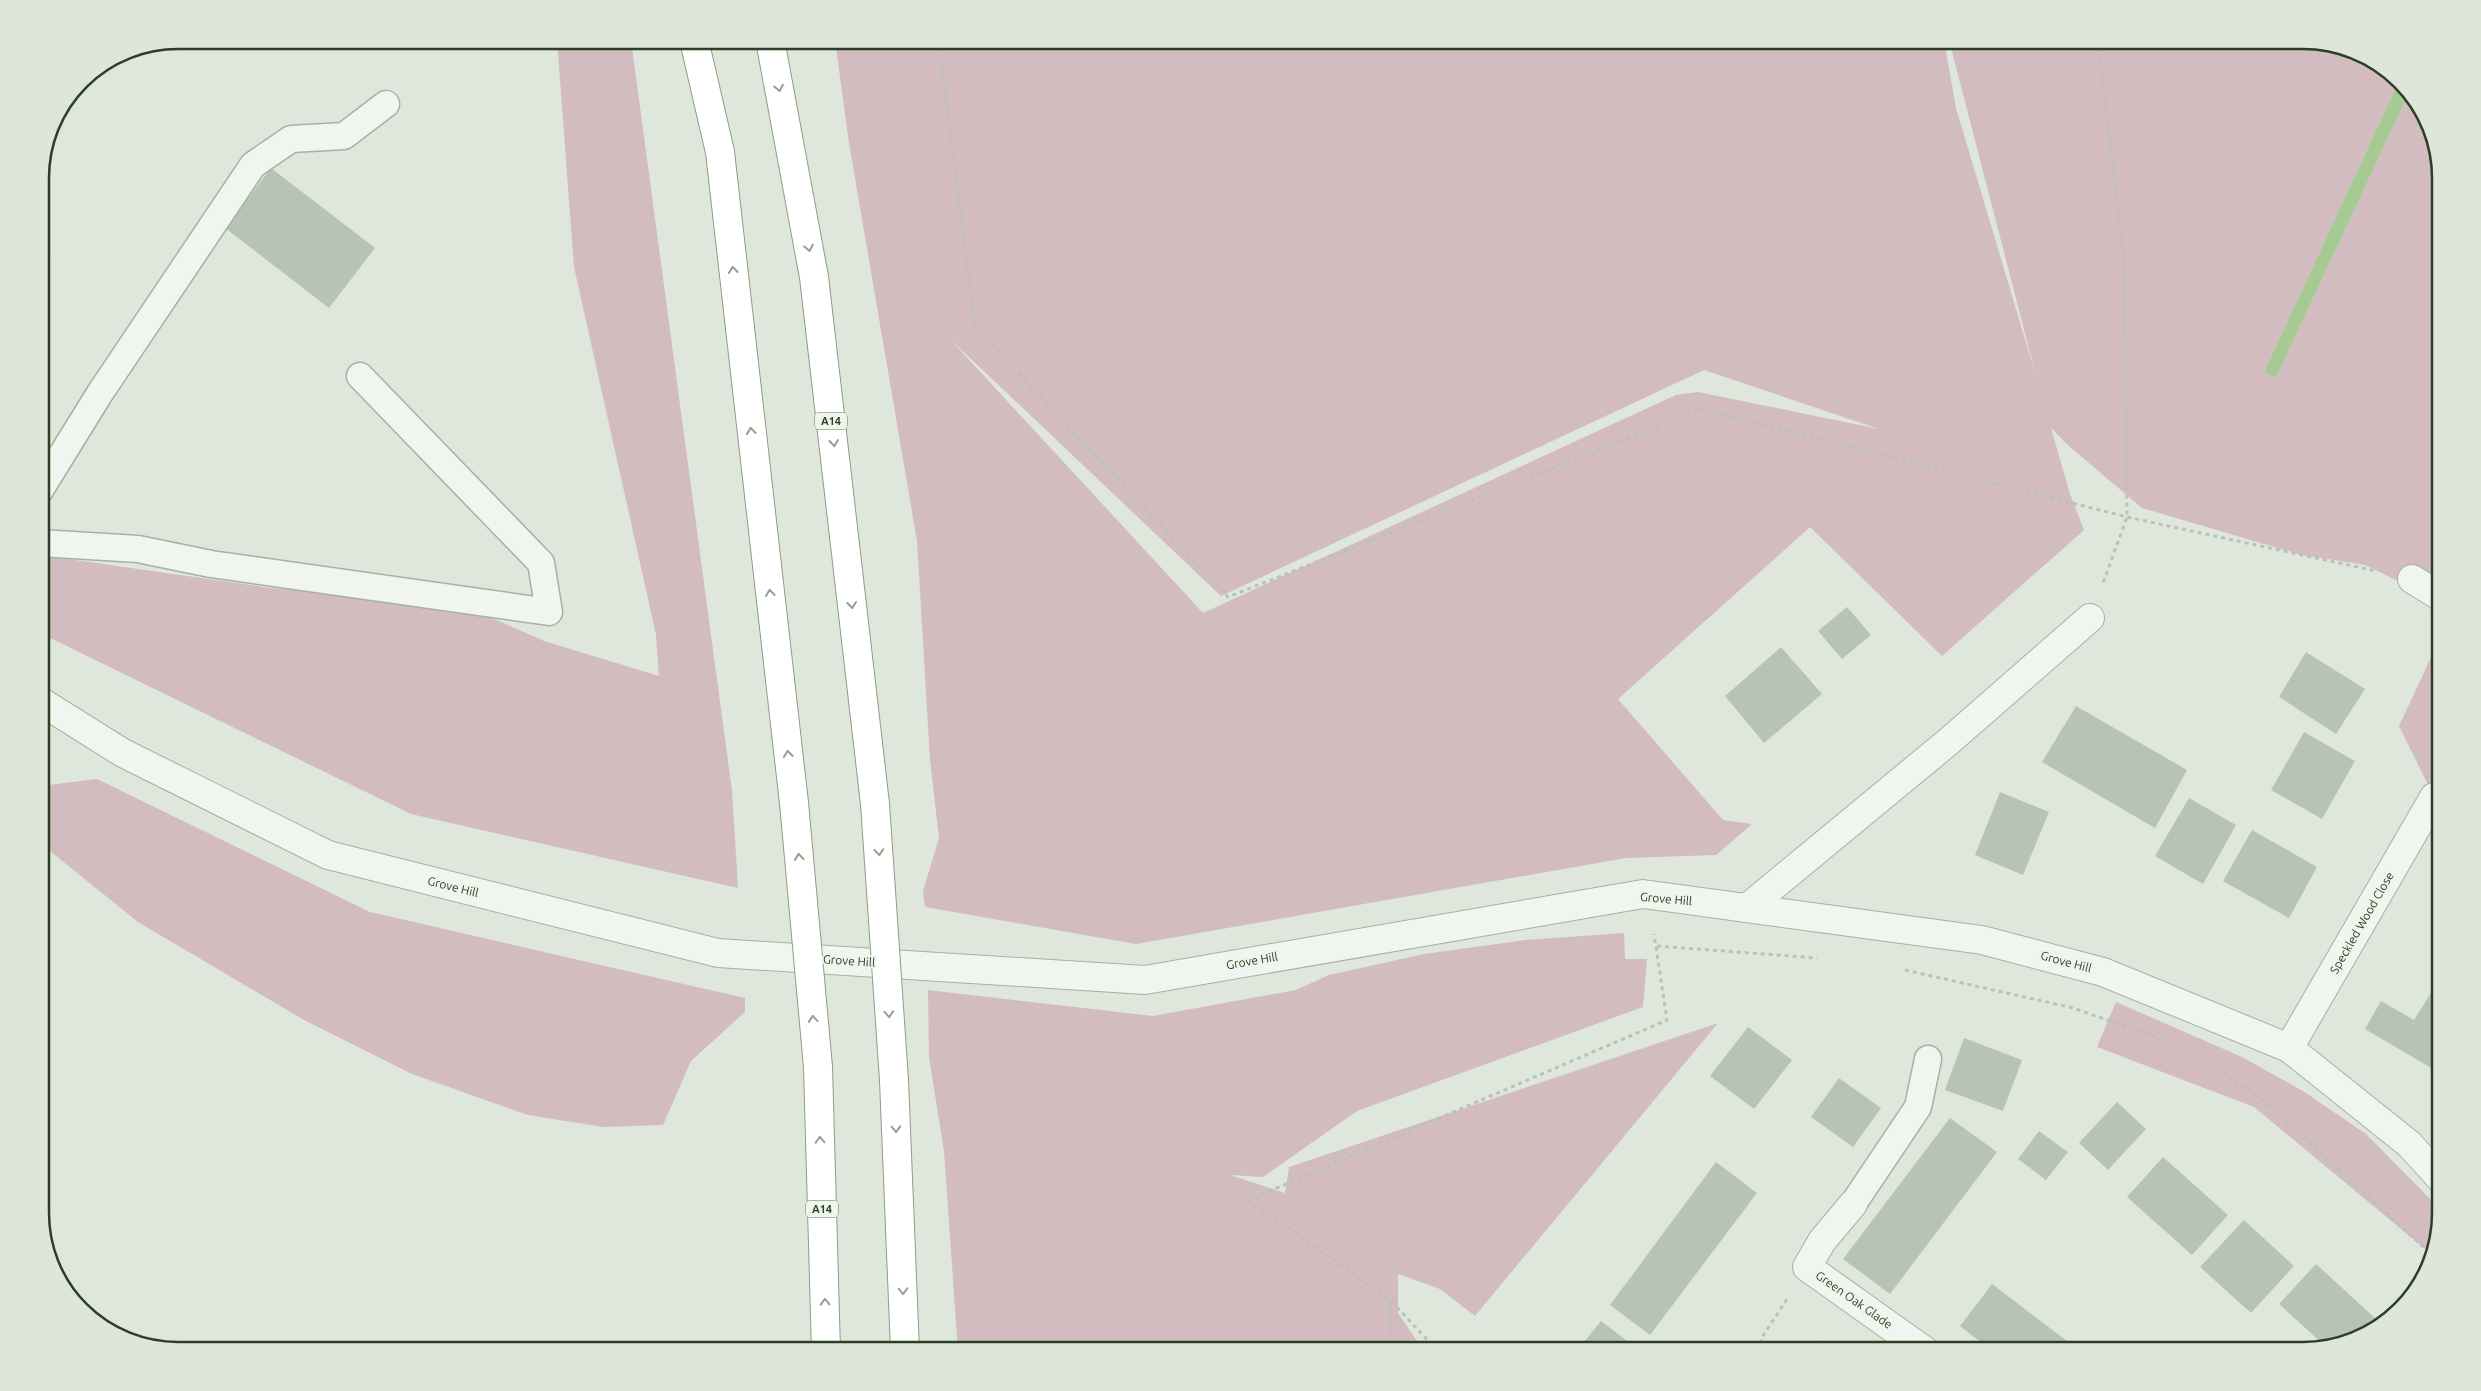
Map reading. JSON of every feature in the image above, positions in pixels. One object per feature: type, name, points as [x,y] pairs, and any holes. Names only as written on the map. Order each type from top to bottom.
[{"type":"highway","name":"A14","points":[[696,49],[720,152],[794,802],[818,1067],[826,1342]]},
{"type":"highway","name":"A14","points":[[772,49],[814,277],[875,804],[894,1080],[906,1342]]},
{"type":"street","points":[[2412,579],[2432,591]]},
{"type":"street","points":[[1747,908],[1948,742],[2090,618]]},
{"type":"street","name":"Grove Hill","points":[[49,707],[124,754],[328,856],[718,953],[1145,980],[1643,894],[1982,940],[2103,972],[2289,1048],[2410,1144],[2432,1169]]},
{"type":"street","name":"Speckled Wood Close","points":[[2289,1048],[2432,807]]},
{"type":"street","points":[[1807,1267],[1822,1241],[1853,1204]]},
{"type":"street","name":"Green Oak Glade","points":[[1807,1267],[1912,1342]]},
{"type":"lane","points":[[49,476],[100,394],[253,165],[291,139],[344,136],[386,104]]},
{"type":"lane","points":[[49,544],[138,549],[211,564],[549,612],[541,563],[360,376]]},
{"type":"lane","points":[[1853,1204],[1918,1107],[1928,1059]]},
{"type":"path","points":[[941,49],[975,327],[1228,597],[1702,410],[2127,517],[2412,579]]},
{"type":"path","points":[[2090,618],[2127,517],[2124,259],[2099,49]]},
{"type":"path","points":[[1430,1342],[1390,1300],[1249,1200],[1667,1020],[1657,946],[1643,894]]},
{"type":"path","points":[[1657,946],[1823,959]]},
{"type":"path","points":[[1900,969],[2072,1008],[2166,1041]]},
{"type":"path","points":[[2185,1048],[2262,1099],[2427,1250]]},
{"type":"path","points":[[1762,1342],[1761,1340],[1807,1267]]},
{"type":"path","points":[[1390,1300],[1392,1342]]},
{"type":"shaded area","points":[[558,49],[632,49],[732,791],[738,888],[411,814],[49,637],[49,556],[271,588],[385,598],[490,617],[544,641],[659,676],[656,635],[574,267]]},
{"type":"shaded area","points":[[836,49],[1946,49],[1956,108],[2036,376],[1951,49],[2320,50],[2336,53],[2368,66],[2382,75],[2395,88],[2264,372],[2276,378],[2406,100],[2419,121],[2430,153],[2432,170],[2432,598],[2365,565],[2302,555],[2142,508],[2070,447],[2051,428],[2070,494],[2084,530],[1942,656],[1810,527],[1618,699],[1723,820],[1752,824],[1716,855],[1626,858],[1136,944],[925,907],[923,891],[939,838],[930,760],[917,541],[849,143]],"holes":[[[950,339],[1221,596],[1704,370],[1879,429],[1698,392],[1676,395],[1203,613]]]},
{"type":"shaded area","points":[[2395,88],[2406,100],[2276,378],[2264,372]]},
{"type":"shaded area","points":[[2432,655],[2432,793],[2399,726]]},
{"type":"shaded area","points":[[97,779],[370,912],[745,998],[745,1012],[691,1061],[663,1125],[603,1127],[528,1115],[412,1074],[304,1020],[138,922],[49,850],[49,785]]},
{"type":"shaded area","points":[[1624,933],[1625,959],[1647,959],[1643,1007],[1357,1111],[1263,1177],[1230,1175],[1285,1193],[1289,1167],[1718,1023],[1475,1316],[1440,1289],[1398,1274],[1398,1313],[1418,1342],[957,1342],[944,1151],[929,1057],[928,990],[1153,1016],[1296,990],[1329,975],[1424,954],[1526,940]]},
{"type":"shaded area","points":[[2116,1002],[2242,1057],[2303,1091],[2366,1134],[2432,1201],[2431,1230],[2426,1250],[2254,1107],[2097,1047]]},
{"type":"building","points":[[271,168],[375,248],[329,308],[225,228]]},
{"type":"building","points":[[1847,607],[1871,635],[1842,659],[1818,631]]},
{"type":"building","points":[[1781,647],[1822,694],[1764,743],[1725,696]]},
{"type":"building","points":[[2306,652],[2365,689],[2336,734],[2279,697]]},
{"type":"building","points":[[2076,706],[2187,770],[2155,828],[2042,762]]},
{"type":"building","points":[[2304,732],[2355,761],[2322,819],[2271,790]]},
{"type":"building","points":[[2000,792],[2049,812],[2023,875],[1975,855]]},
{"type":"building","points":[[2189,798],[2236,825],[2203,884],[2155,856]]},
{"type":"building","points":[[2252,830],[2317,867],[2289,918],[2223,881]]},
{"type":"building","points":[[2432,991],[2432,1068],[2365,1029],[2381,1001],[2414,1020]]},
{"type":"building","points":[[1748,1027],[1792,1060],[1754,1109],[1710,1076]]},
{"type":"building","points":[[1964,1038],[2022,1060],[2003,1111],[1945,1090]]},
{"type":"building","points":[[1839,1078],[1881,1108],[1853,1147],[1811,1117]]},
{"type":"building","points":[[2117,1102],[2146,1129],[2108,1170],[2079,1143]]},
{"type":"building","points":[[1950,1118],[1997,1152],[1890,1294],[1843,1259]]},
{"type":"building","points":[[2039,1131],[2068,1152],[2046,1180],[2018,1159]]},
{"type":"building","points":[[2163,1157],[2228,1215],[2192,1255],[2127,1197]]},
{"type":"building","points":[[1716,1162],[1757,1193],[1650,1335],[1610,1305]]},
{"type":"building","points":[[2244,1220],[2294,1266],[2251,1313],[2200,1267]]},
{"type":"building","points":[[2316,1264],[2376,1319],[2352,1332],[2320,1341],[2279,1304]]},
{"type":"building","points":[[1992,1284],[2068,1342],[1980,1342],[1960,1326]]},
{"type":"building","points":[[1601,1321],[1628,1342],[1584,1342]]}]
